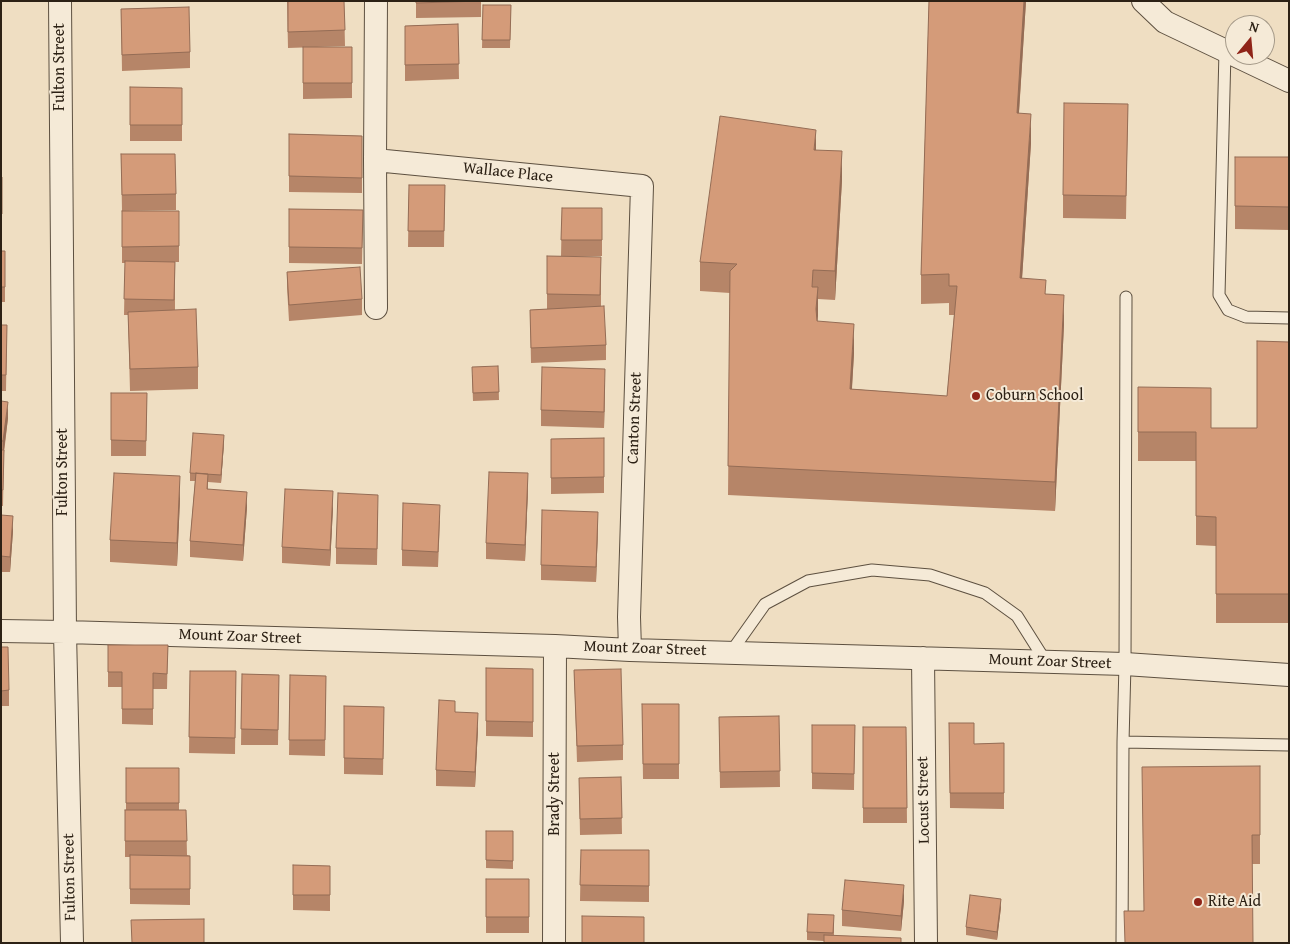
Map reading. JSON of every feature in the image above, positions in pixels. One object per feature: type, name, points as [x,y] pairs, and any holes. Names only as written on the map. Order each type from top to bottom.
[{"type":"street","name":"Fulton Street","points":[[60,1],[65,632],[72,943]]},
{"type":"street","points":[[376,1],[376,308]]},
{"type":"street","points":[[1143,1],[1166,22],[1225,51]]},
{"type":"street","points":[[1254,65],[1289,82]]},
{"type":"street","name":"Wallace Place","points":[[375,160],[642,186]]},
{"type":"street","name":"Canton Street","points":[[630,650],[630,588],[642,186]]},
{"type":"street","name":"Mount Zoar Street","points":[[1,631],[1125,664],[1289,674]]},
{"type":"street","name":"Brady Street","points":[[554,943],[555,646]]},
{"type":"street","name":"Locust Street","points":[[922,658],[926,943]]},
{"type":"lane","points":[[1225,51],[1219,295],[1228,310],[1246,317],[1289,318]]},
{"type":"lane","points":[[1122,943],[1126,297]]},
{"type":"lane","points":[[731,652],[765,604],[808,582],[872,570],[930,575],[985,593],[1018,616],[1046,662]]},
{"type":"lane","points":[[1123,742],[1289,745]]},
{"type":"building","points":[[288,1],[344,1],[345,30],[288,32]]},
{"type":"building","points":[[416,1],[481,1],[416,3]]},
{"type":"building","points":[[929,1],[1024,1],[1017,113],[1031,114],[1020,278],[1046,280],[1045,294],[1064,295],[1055,482],[728,466],[730,271],[737,264],[700,262],[720,116],[816,130],[814,150],[842,151],[835,271],[813,270],[812,287],[818,287],[817,321],[854,324],[850,389],[947,396],[957,286],[949,286],[949,274],[921,275]]},
{"type":"building","points":[[483,5],[511,5],[510,40],[482,40]]},
{"type":"building","points":[[189,7],[190,52],[122,55],[121,9]]},
{"type":"building","points":[[458,24],[459,64],[405,65],[405,26]]},
{"type":"building","points":[[303,47],[352,47],[352,83],[303,83]]},
{"type":"building","points":[[130,87],[182,88],[182,125],[130,125]]},
{"type":"building","points":[[1064,103],[1128,104],[1126,196],[1063,195]]},
{"type":"building","points":[[289,134],[362,136],[362,178],[289,176]]},
{"type":"building","points":[[121,154],[175,154],[176,194],[122,195]]},
{"type":"building","points":[[1235,157],[1289,157],[1289,207],[1235,206]]},
{"type":"building","points":[[2,177],[2,214],[1,214]]},
{"type":"building","points":[[409,185],[445,185],[444,231],[408,231]]},
{"type":"building","points":[[562,208],[602,208],[602,240],[561,240]]},
{"type":"building","points":[[289,209],[363,210],[362,248],[289,247]]},
{"type":"building","points":[[122,211],[179,211],[179,246],[122,247]]},
{"type":"building","points":[[1,251],[5,251],[5,287],[1,287]]},
{"type":"building","points":[[547,256],[601,257],[600,295],[547,294]]},
{"type":"building","points":[[125,261],[175,262],[174,300],[124,299]]},
{"type":"building","points":[[360,267],[362,299],[289,305],[287,272]]},
{"type":"building","points":[[604,306],[606,345],[531,348],[530,310]]},
{"type":"building","points":[[196,309],[198,367],[130,369],[128,312]]},
{"type":"building","points":[[1,325],[7,325],[6,375],[1,375]]},
{"type":"building","points":[[1257,341],[1289,342],[1289,594],[1216,594],[1216,517],[1196,516],[1196,432],[1138,432],[1138,387],[1211,388],[1211,428],[1257,428]]},
{"type":"building","points":[[498,366],[499,392],[473,393],[472,367]]},
{"type":"building","points":[[542,367],[605,369],[604,412],[541,410]]},
{"type":"building","points":[[111,393],[147,393],[146,441],[111,440]]},
{"type":"building","points":[[1,401],[8,402],[3,441],[1,441]]},
{"type":"building","points":[[193,433],[224,435],[221,475],[190,473]]},
{"type":"building","points":[[604,438],[604,477],[551,478],[551,439]]},
{"type":"building","points":[[1,450],[4,450],[3,490],[1,490]]},
{"type":"building","points":[[489,472],[528,473],[525,545],[486,543]]},
{"type":"building","points":[[114,473],[180,476],[177,543],[110,540]]},
{"type":"building","points":[[196,473],[208,474],[207,489],[247,492],[243,545],[190,541]]},
{"type":"building","points":[[285,489],[333,491],[330,550],[282,547]]},
{"type":"building","points":[[338,493],[378,495],[377,549],[336,548]]},
{"type":"building","points":[[403,503],[440,505],[438,552],[402,550]]},
{"type":"building","points":[[542,510],[598,512],[596,567],[541,565]]},
{"type":"building","points":[[1,515],[13,516],[10,557],[1,556]]},
{"type":"building","points":[[108,645],[168,645],[167,674],[153,673],[153,709],[122,709],[122,672],[108,672]]},
{"type":"building","points":[[1,647],[8,647],[9,690],[1,691]]},
{"type":"building","points":[[486,668],[533,669],[533,722],[486,721]]},
{"type":"building","points":[[621,669],[623,745],[577,746],[574,670]]},
{"type":"building","points":[[190,671],[236,671],[235,738],[189,737]]},
{"type":"building","points":[[242,674],[279,675],[278,730],[241,729]]},
{"type":"building","points":[[290,675],[326,676],[325,740],[289,740]]},
{"type":"building","points":[[439,700],[455,701],[455,712],[478,713],[475,772],[436,770]]},
{"type":"building","points":[[642,704],[679,704],[679,764],[643,764]]},
{"type":"building","points":[[344,706],[384,707],[383,759],[344,758]]},
{"type":"building","points":[[779,716],[780,771],[720,772],[719,717]]},
{"type":"building","points":[[949,723],[974,723],[974,744],[1004,743],[1004,793],[950,793]]},
{"type":"building","points":[[812,725],[855,725],[854,774],[812,773]]},
{"type":"building","points":[[863,727],[906,727],[907,808],[863,808]]},
{"type":"building","name":"Rite Aid","points":[[1260,766],[1260,835],[1252,835],[1253,943],[1125,943],[1124,911],[1144,911],[1142,767]]},
{"type":"building","points":[[126,768],[179,768],[179,803],[126,803]]},
{"type":"building","points":[[621,777],[622,818],[580,819],[579,778]]},
{"type":"building","points":[[125,810],[186,810],[187,841],[125,841]]},
{"type":"building","points":[[486,831],[513,831],[513,861],[486,860]]},
{"type":"building","points":[[581,850],[649,850],[649,886],[580,885]]},
{"type":"building","points":[[130,855],[190,856],[190,889],[130,889]]},
{"type":"building","points":[[293,865],[330,866],[330,895],[293,895]]},
{"type":"building","points":[[486,879],[529,879],[529,917],[486,917]]},
{"type":"building","points":[[845,880],[904,885],[901,916],[842,910]]},
{"type":"building","points":[[970,895],[1001,899],[997,932],[966,927]]},
{"type":"building","points":[[808,914],[834,915],[833,933],[807,932]]},
{"type":"building","points":[[582,916],[644,917],[644,943],[582,943]]},
{"type":"building","points":[[204,919],[204,943],[132,943],[131,920]]},
{"type":"building","points":[[824,935],[901,938],[901,943],[824,943]]},
{"type":"place","name":"Coburn School","points":[[976,396]]},
{"type":"place","name":"Rite Aid","points":[[1198,902]]}]
